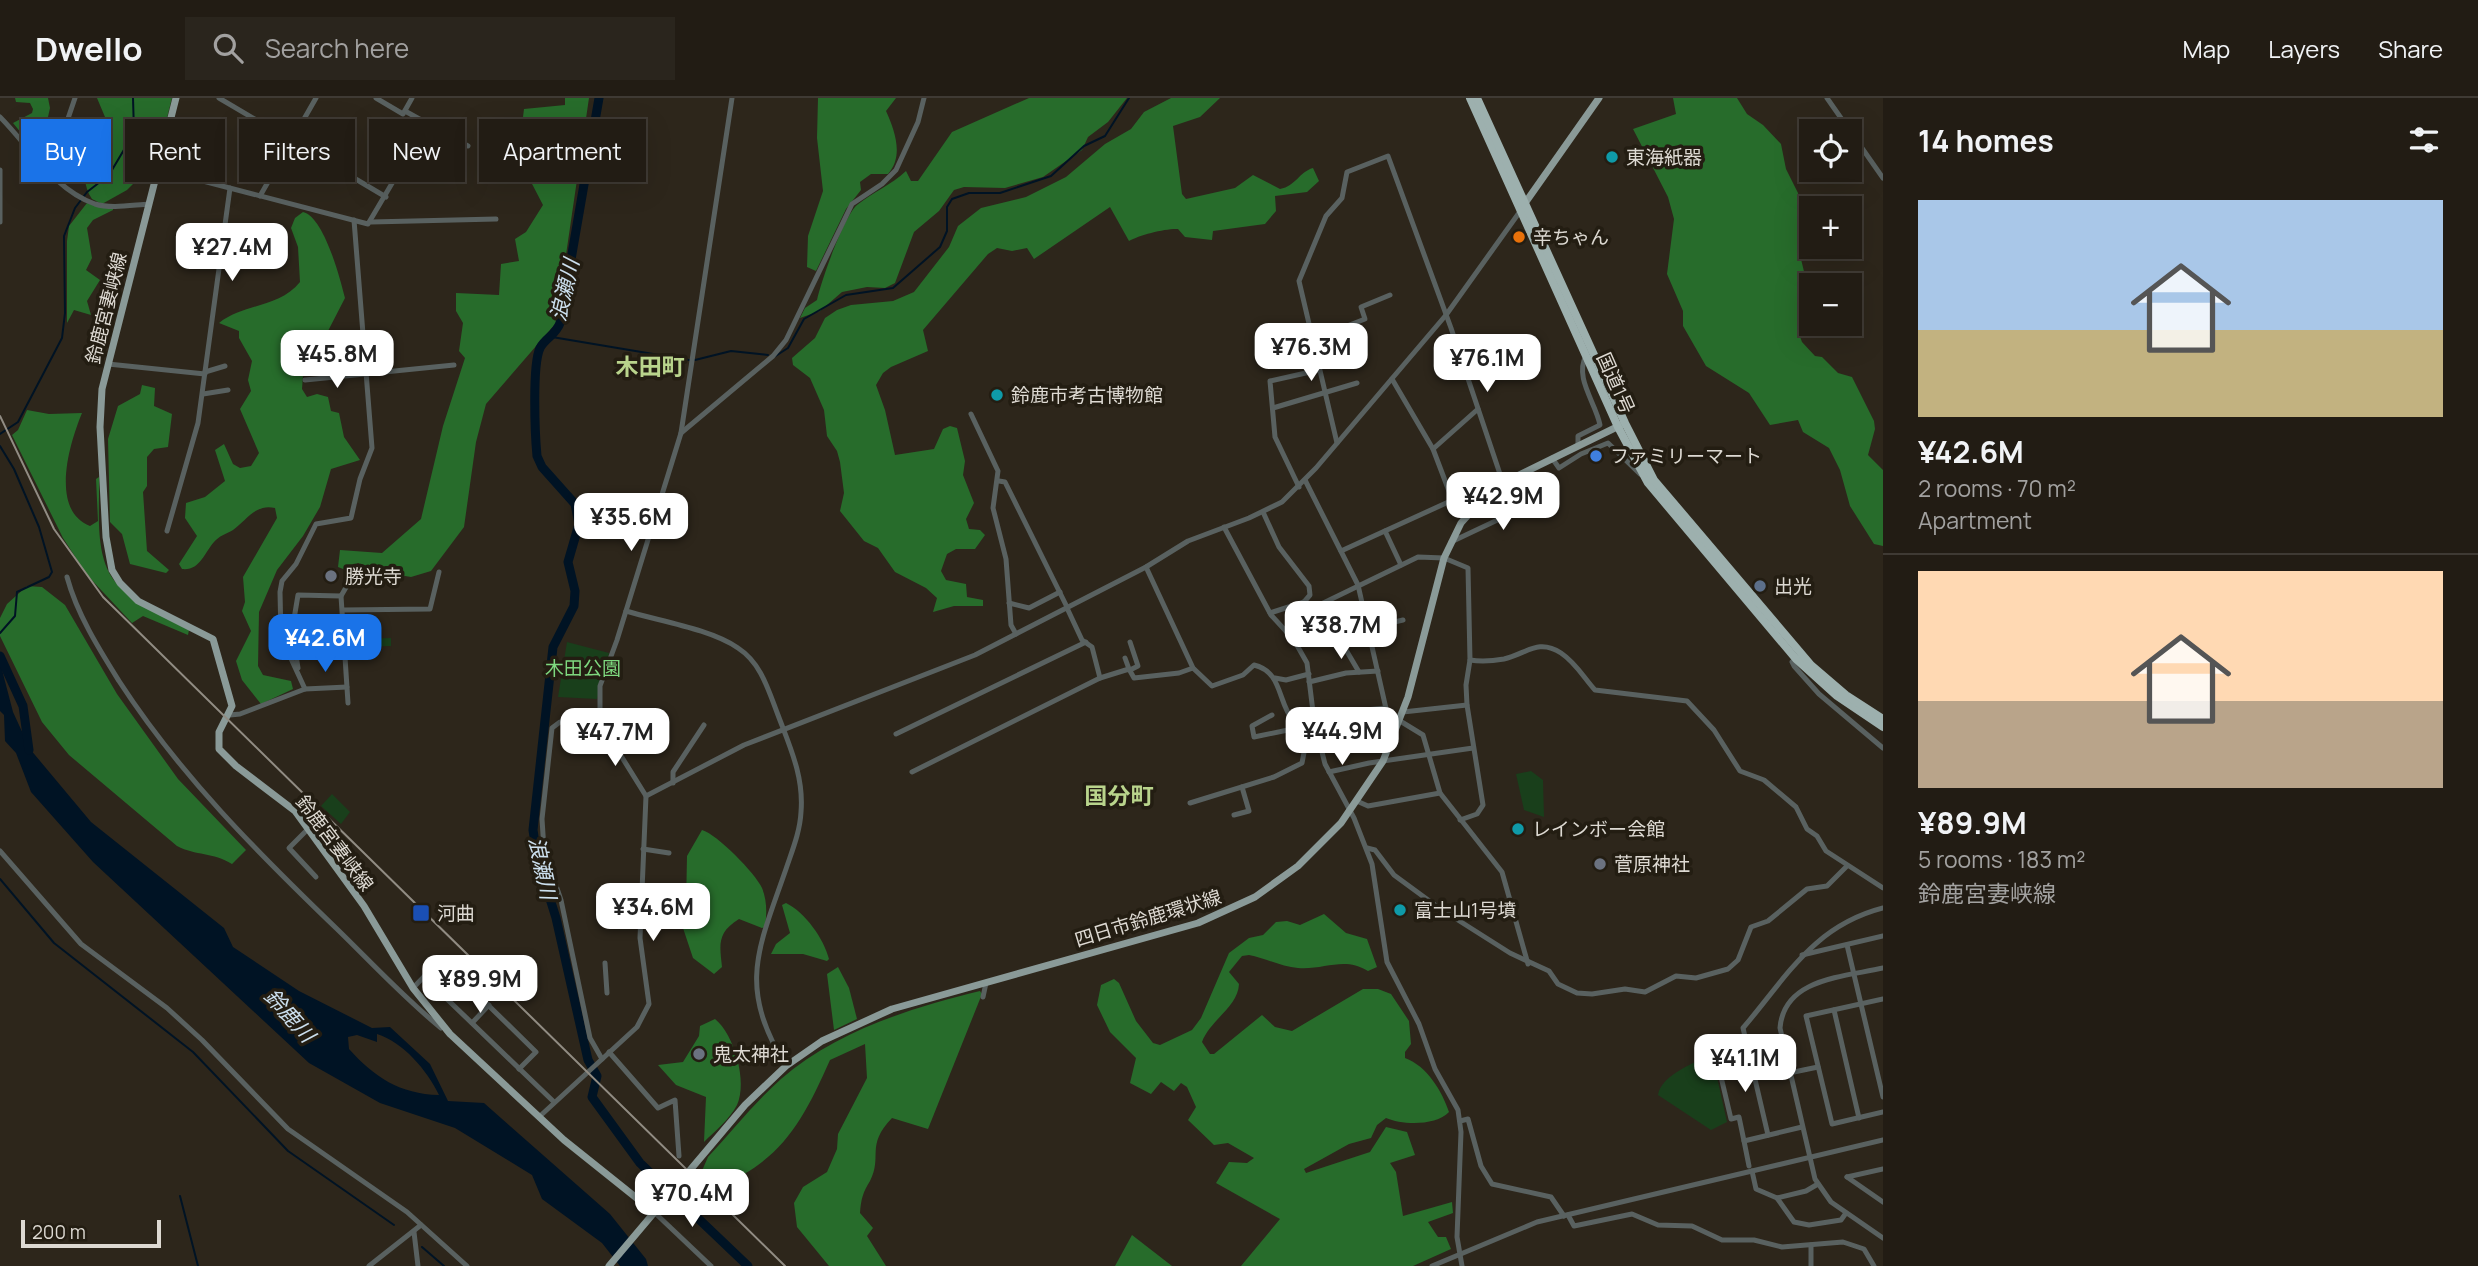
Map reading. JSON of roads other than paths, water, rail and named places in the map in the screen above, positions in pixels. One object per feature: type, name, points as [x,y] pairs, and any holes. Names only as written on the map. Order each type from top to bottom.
[{"type":"highway","name":"国道1号","points":[[1470,98],[1488,130],[1648,482],[1798,656],[1837,696],[1883,727]]},
{"type":"highway","name":"国道1号","points":[[1477,98],[1488,130]]},
{"type":"highway","name":"国道1号","points":[[1523,206],[1605,397],[1659,493]]},
{"type":"highway","name":"国道1号","points":[[1798,656],[1846,695],[1883,719]]},
{"type":"main road","name":"鈴鹿宮妻峡線","points":[[170,119],[176,98]]},
{"type":"main road","points":[[1523,206],[1600,98]]},
{"type":"main road","name":"鈴鹿宮妻峡線","points":[[154,182],[102,389],[100,427],[110,564],[121,583],[138,601],[213,639],[229,694],[230,715],[218,736],[222,754],[284,800],[364,906],[413,988],[450,1034],[564,1140],[654,1212]]},
{"type":"main road","name":"四日市鈴鹿環状線","points":[[609,1266],[745,1104],[786,1066],[822,1041],[892,1009],[1177,930],[1232,909],[1298,866],[1330,837],[1359,802],[1383,761],[1403,712],[1444,558],[1461,523],[1502,480],[1621,425]]},
{"type":"street","points":[[68,119],[75,98]]},
{"type":"street","points":[[219,98],[255,119]]},
{"type":"street","points":[[304,119],[316,98]]},
{"type":"street","points":[[376,98],[403,114],[412,98]]},
{"type":"street","points":[[539,1117],[638,1026],[648,1008],[640,938],[646,796],[600,722],[600,686],[681,433],[732,98]]},
{"type":"street","points":[[681,433],[770,358],[789,335],[852,204],[882,184],[896,170],[918,122],[924,98]]},
{"type":"street","points":[[1827,98],[1883,178]]},
{"type":"street","points":[[1832,104],[1840,98]]},
{"type":"street","points":[[405,111],[419,119]]},
{"type":"street","points":[[0,117],[21,140]]},
{"type":"street","points":[[1337,443],[1299,292],[1299,281],[1326,216],[1342,198],[1347,172],[1388,156],[1502,480],[1452,499],[1341,551]]},
{"type":"street","points":[[0,170],[0,222]]},
{"type":"street","points":[[355,179],[386,197]]},
{"type":"street","points":[[61,182],[78,195],[104,206],[149,204]]},
{"type":"street","points":[[207,182],[354,220],[371,222],[496,219]]},
{"type":"street","points":[[260,196],[268,182]]},
{"type":"street","points":[[371,222],[394,182]]},
{"type":"street","points":[[167,531],[198,423],[230,188]]},
{"type":"street","points":[[646,796],[744,745],[975,655],[1146,567],[1188,541],[1282,502],[1299,487],[1446,315],[1523,206]]},
{"type":"street","points":[[305,689],[281,636],[281,585],[296,564],[316,524],[351,518],[360,479],[372,448],[354,220]]},
{"type":"street","points":[[1311,340],[1366,319],[1361,307],[1390,295]]},
{"type":"street","points":[[1578,446],[1577,436],[1600,425],[1582,366],[1586,355]]},
{"type":"street","points":[[108,364],[205,373],[225,366]]},
{"type":"street","points":[[305,380],[454,365]]},
{"type":"street","points":[[1299,487],[1275,437],[1270,381],[1319,370]]},
{"type":"street","points":[[1392,379],[1433,449],[1452,499]]},
{"type":"street","points":[[1273,408],[1357,383]]},
{"type":"street","points":[[203,394],[228,390]]},
{"type":"street","points":[[1591,401],[1605,397]]},
{"type":"street","points":[[1433,449],[1478,409]]},
{"type":"street","points":[[971,414],[995,460],[999,481],[993,508],[1006,559],[1009,604],[1016,634]]},
{"type":"street","points":[[1552,458],[1559,468],[1581,454],[1608,443],[1648,482]]},
{"type":"street","points":[[1305,480],[1358,585],[1389,716],[1421,733],[1440,793],[1502,872],[1528,964]]},
{"type":"street","points":[[999,481],[1005,482],[1067,608],[1086,642],[1092,647],[1100,678]]},
{"type":"street","points":[[1451,542],[1544,498]]},
{"type":"street","points":[[1263,512],[1279,547],[1309,586],[1310,595],[1304,602],[1270,613]]},
{"type":"street","points":[[1224,527],[1270,613],[1300,648],[1307,663],[1317,737],[1329,772],[1341,791],[1367,848],[1387,962],[1419,1024],[1433,1063],[1460,1121],[1458,1254],[1462,1266]]},
{"type":"street","points":[[1385,531],[1401,565]]},
{"type":"street","points":[[1313,608],[1418,556],[1444,558],[1468,568],[1470,660],[1466,685],[1467,705],[1483,805],[1477,814],[1460,820]]},
{"type":"street","points":[[1146,567],[1193,668],[1212,685],[1243,675],[1254,665],[1264,668],[1275,678],[1294,723],[1317,737]]},
{"type":"street","points":[[344,610],[430,609],[439,572]]},
{"type":"street","points":[[67,577],[73,600],[106,660],[143,717],[199,789],[299,892],[450,1034]]},
{"type":"street","points":[[348,584],[341,596],[348,703]]},
{"type":"street","points":[[1009,604],[1029,608],[1060,593]]},
{"type":"street","points":[[298,670],[292,631],[298,595],[341,596]]},
{"type":"street","points":[[1304,602],[1326,615],[1359,672]]},
{"type":"street","points":[[626,611],[723,640],[747,654],[761,672],[800,775],[802,811],[795,843],[757,954],[755,978],[761,1014],[786,1066]]},
{"type":"street","points":[[1368,628],[1403,620]]},
{"type":"street","points":[[896,734],[1086,642]]},
{"type":"street","points":[[912,772],[1100,678],[1138,666],[1130,642]]},
{"type":"street","points":[[1470,660],[1503,659],[1531,646],[1549,648],[1564,655],[1585,675],[1595,690],[1687,701],[1714,730],[1736,767],[1747,775],[1764,780],[1793,804],[1823,848],[1846,867],[1883,888]]},
{"type":"street","points":[[1798,656],[1792,662],[1794,666],[1819,694],[1883,748]]},
{"type":"street","points":[[1125,658],[1134,678],[1179,673],[1193,668]]},
{"type":"street","points":[[1346,673],[1352,664]]},
{"type":"street","points":[[1309,682],[1346,673],[1377,671]]},
{"type":"street","points":[[1275,678],[1286,680],[1308,674]]},
{"type":"street","points":[[230,715],[240,714],[305,689],[347,687]]},
{"type":"street","points":[[1403,712],[1467,705]]},
{"type":"street","points":[[1314,715],[1386,708]]},
{"type":"street","points":[[1272,715],[1252,726],[1254,737],[1289,730],[1294,723]]},
{"type":"street","points":[[600,722],[554,724],[542,819],[545,859],[561,900],[590,1038],[601,1059]]},
{"type":"street","points":[[673,783],[673,772],[704,725]]},
{"type":"street","points":[[1190,803],[1274,777],[1302,763],[1308,732]]},
{"type":"street","points":[[1329,772],[1474,747]]},
{"type":"street","points":[[1234,815],[1249,811],[1242,787]]},
{"type":"street","points":[[1359,802],[1368,806],[1440,793]]},
{"type":"street","points":[[308,830],[289,848],[316,877]]},
{"type":"street","points":[[1367,848],[1375,850],[1394,875],[1422,897],[1528,964],[1549,971],[1555,982],[1564,988],[1587,995],[1617,989],[1645,992],[1676,976],[1696,978],[1728,969],[1738,960],[1751,927],[1768,921],[1807,890],[1827,886],[1846,867]]},
{"type":"street","points":[[643,849],[669,853]]},
{"type":"street","points":[[0,851],[81,944],[167,1008],[202,1040],[288,1129],[407,1212],[467,1266]]},
{"type":"street","points":[[1768,1135],[1743,1028],[1814,942],[1865,912],[1883,908]]},
{"type":"street","points":[[1802,955],[1883,936]]},
{"type":"street","points":[[1847,945],[1883,1097]]},
{"type":"street","points":[[413,988],[442,959],[536,1052],[519,1069]]},
{"type":"street","points":[[605,964],[607,993]]},
{"type":"street","points":[[1883,968],[1810,986],[1794,996],[1781,1019],[1781,1040],[1809,1158],[1818,1184],[1831,1202],[1883,1238]]},
{"type":"street","points":[[425,976],[554,1102]]},
{"type":"street","points":[[982,997],[986,983]]},
{"type":"street","points":[[1834,1134],[1806,1016],[1883,999]]},
{"type":"street","points":[[472,1023],[489,1005]]},
{"type":"street","points":[[1834,1010],[1859,1118]]},
{"type":"street","points":[[1781,1040],[1721,1054],[1717,1060],[1731,1119],[1739,1117],[1756,1189],[1777,1198],[1794,1222],[1809,1225],[1830,1222],[1841,1220],[1846,1213]]},
{"type":"street","points":[[609,1052],[658,1108],[675,1100],[679,1156]]},
{"type":"street","points":[[1789,1073],[1818,1067]]},
{"type":"street","points":[[1832,1124],[1883,1112]]},
{"type":"street","points":[[1460,1121],[1468,1119],[1481,1166],[1492,1184],[1551,1197],[1574,1226],[1632,1214],[1658,1225],[1692,1226],[1722,1240],[1754,1240],[1782,1247],[1843,1242],[1869,1253],[1874,1266]]},
{"type":"street","points":[[1744,1141],[1802,1127]]},
{"type":"street","points":[[1432,1266],[1511,1231],[1751,1168],[1809,1158],[1883,1140]]},
{"type":"street","points":[[1883,1168],[1847,1177],[1883,1202]]},
{"type":"street","points":[[1777,1198],[1806,1191],[1818,1184]]},
{"type":"street","points":[[654,1212],[712,1266]]},
{"type":"street","points":[[369,1266],[421,1225]]},
{"type":"street","points":[[414,1232],[418,1266]]},
{"type":"street","points":[[1811,1245],[1811,1266]]},
{"type":"water","points":[[0,662],[13,712],[30,749],[91,822],[224,928],[233,947],[299,991],[372,1028],[390,1027],[430,1064],[448,1101],[484,1103],[610,1214],[646,1259],[648,1266],[620,1266],[602,1243],[542,1199],[532,1175],[455,1128],[380,1103],[309,1063],[93,862],[31,792],[16,753],[5,741],[4,715],[0,711]],"holes":[[[377,1034],[387,1038],[413,1058],[439,1095],[412,1091],[389,1082],[368,1068],[349,1049],[348,1037],[357,1035],[377,1042]]]},
{"type":"waterway","points":[[0,434],[18,422],[62,338],[65,313],[64,236],[75,208],[87,192],[109,175],[134,132],[133,98]]},
{"type":"waterway","name":"浪瀬川","points":[[599,98],[560,323],[540,348],[537,357],[537,456],[542,467],[575,504],[579,524],[568,562],[575,591],[574,606],[553,647],[533,830],[537,857],[556,918],[588,1060],[597,1076],[592,1097],[640,1163],[748,1266]]},
{"type":"waterway","points":[[774,357],[788,348],[804,319],[846,295],[893,288],[940,247],[947,231],[947,207],[952,199],[969,193],[1000,193],[1051,176],[1084,146],[1105,136],[1129,98]]},
{"type":"waterway","points":[[552,337],[689,360]]},
{"type":"waterway","points":[[695,360],[731,351],[768,355]]},
{"type":"waterway","points":[[0,446],[14,469],[39,527],[52,572],[49,577],[17,592],[15,616],[0,633]]},
{"type":"waterway","name":"鈴鹿川","points":[[0,656],[23,706],[29,750]]},
{"type":"waterway","points":[[0,879],[54,943],[193,1052],[288,1151],[394,1225]]},
{"type":"waterway","points":[[180,1196],[198,1266]]},
{"type":"waterway","points":[[422,1247],[444,1266]]},
{"type":"railway","points":[[0,416],[54,529],[103,597],[785,1266]]},
{"type":"place","name":"東海紙器","points":[[1612,157]]},
{"type":"place","name":"辛ちゃん","points":[[1519,237]]},
{"type":"place","name":"鈴鹿市考古博物館","points":[[997,395]]},
{"type":"place","name":"ファミリーマート","points":[[1596,456]]},
{"type":"place","name":"勝光寺","points":[[331,576]]},
{"type":"place","name":"出光","points":[[1760,586]]},
{"type":"place","name":"レインボー会館","points":[[1518,829]]},
{"type":"place","name":"菅原神社","points":[[1600,864]]},
{"type":"place","name":"富士山1号墳","points":[[1400,910]]},
{"type":"place","name":"河曲","points":[[421,913]]},
{"type":"place","name":"鬼太神社","points":[[699,1054]]},
{"type":"district","name":"木田町","points":[[650,366]]},
{"type":"district","name":"国分町","points":[[1119,795]]},
{"type":"park label","name":"木田公園","points":[[583,668]]}]
